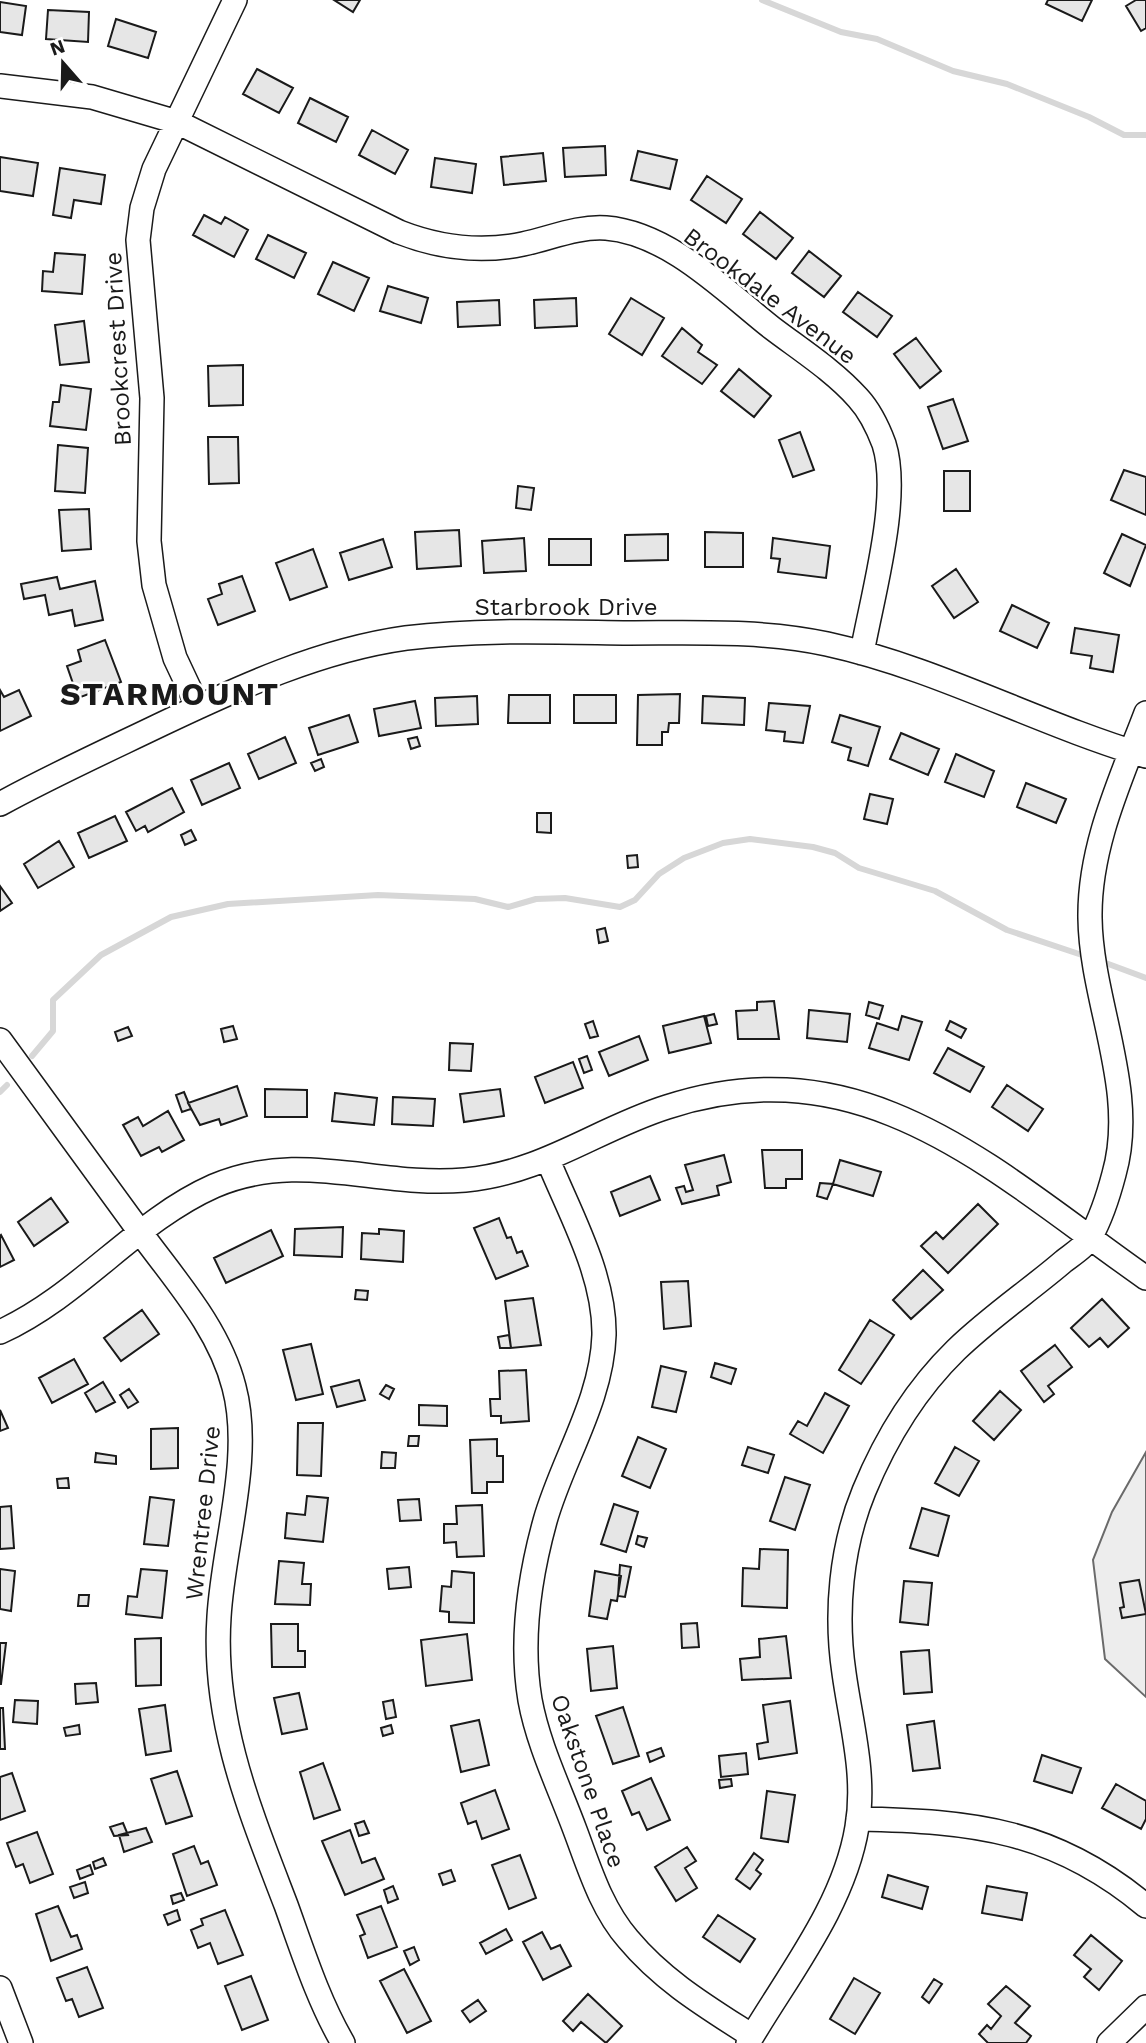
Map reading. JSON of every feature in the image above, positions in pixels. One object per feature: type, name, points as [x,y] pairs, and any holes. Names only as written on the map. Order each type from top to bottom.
[{"type":"street","name":"Brookcrest Drive","points":[[198,707],[176,658],[154,585],[149,541],[152,398],[138,257],[142,208],[148,187],[235,0]]},
{"type":"street","name":"Brookdale Avenue","points":[[0,86],[92,97],[177,122],[399,233],[426,243],[457,248],[492,249],[580,229],[606,228],[632,233],[685,261],[837,377],[873,419],[884,445],[890,473],[889,501],[862,653]]},
{"type":"street","name":"Starbrook Drive","points":[[0,804],[49,777],[198,707],[317,659],[404,639],[462,633],[736,634],[796,639],[862,653],[919,671],[1139,754]]},
{"type":"street","points":[[750,2039],[834,1897],[858,1819],[857,1743],[842,1656],[841,1614],[851,1532],[864,1492],[899,1422],[947,1360],[990,1320],[1090,1239],[1114,1175],[1120,1131],[1118,1095],[1093,958],[1090,900],[1100,839],[1139,754],[1146,713]]},
{"type":"street","name":"Wrentree Drive","points":[[0,1040],[202,1316],[234,1387],[240,1418],[240,1450],[219,1617],[218,1663],[224,1718],[241,1785],[317,1989],[343,2043]]},
{"type":"street","points":[[0,1332],[36,1314],[78,1286],[181,1203],[215,1186],[262,1172],[316,1168],[427,1181],[465,1180],[502,1174],[548,1160],[648,1114],[712,1095],[786,1090],[822,1094],[903,1116],[951,1141],[1146,1278]]},
{"type":"street","name":"Oakstone Place","points":[[548,1160],[597,1283],[604,1337],[599,1372],[545,1520],[532,1575],[526,1624],[530,1699],[539,1734],[587,1862],[615,1921],[665,1978],[750,2039]]},
{"type":"street","points":[[858,1819],[955,1823],[994,1829],[1084,1862],[1119,1884],[1146,1906]]},
{"type":"street","points":[[0,1988],[21,2043]]},
{"type":"street","points":[[1109,2043],[1146,2007]]},
{"type":"shaded area","points":[[1146,1452],[1146,1697],[1105,1659],[1093,1560],[1112,1512]]},
{"type":"building","points":[[334,0],[360,0],[353,12]]},
{"type":"building","points":[[1048,0],[1092,0],[1082,21],[1046,4]]},
{"type":"building","points":[[1136,0],[1146,0],[1146,28],[1141,31],[1126,6]]},
{"type":"building","points":[[0,2],[26,6],[22,35],[0,32]]},
{"type":"building","points":[[48,10],[89,12],[88,42],[46,39]]},
{"type":"building","points":[[116,19],[156,32],[148,58],[108,46]]},
{"type":"building","points":[[257,69],[293,88],[279,113],[243,94]]},
{"type":"building","points":[[310,98],[348,117],[336,142],[298,123]]},
{"type":"building","points":[[372,130],[408,150],[395,174],[359,155]]},
{"type":"building","points":[[605,146],[606,175],[565,177],[563,148]]},
{"type":"building","points":[[638,151],[677,160],[670,189],[631,180]]},
{"type":"building","points":[[543,153],[546,181],[504,185],[501,157]]},
{"type":"building","points":[[0,157],[38,163],[33,196],[0,191]]},
{"type":"building","points":[[435,158],[476,164],[472,193],[431,187]]},
{"type":"building","points":[[60,168],[105,175],[101,204],[74,200],[71,218],[53,215]]},
{"type":"building","points":[[707,176],[742,199],[726,223],[691,200]]},
{"type":"building","points":[[760,212],[793,238],[776,259],[743,234]]},
{"type":"building","points":[[204,215],[221,224],[225,217],[248,230],[234,257],[193,235]]},
{"type":"building","points":[[268,235],[306,253],[294,278],[256,259]]},
{"type":"building","points":[[809,251],[841,276],[824,297],[792,273]]},
{"type":"building","points":[[55,253],[85,255],[82,294],[42,291],[43,271],[53,272]]},
{"type":"building","points":[[333,262],[369,278],[354,311],[318,294]]},
{"type":"building","points":[[388,286],[428,298],[421,323],[380,311]]},
{"type":"building","points":[[858,292],[892,316],[877,337],[843,312]]},
{"type":"building","points":[[576,298],[577,326],[535,328],[534,300]]},
{"type":"building","points":[[631,298],[664,318],[642,355],[609,334]]},
{"type":"building","points":[[499,300],[500,325],[458,327],[457,302]]},
{"type":"building","points":[[84,321],[89,362],[60,365],[55,325]]},
{"type":"building","points":[[682,328],[702,345],[698,352],[717,365],[702,384],[662,356]]},
{"type":"building","points":[[916,338],[941,371],[920,388],[894,354]]},
{"type":"building","points":[[243,365],[243,405],[209,406],[208,366]]},
{"type":"building","points":[[739,369],[771,396],[754,417],[721,391]]},
{"type":"building","points":[[61,385],[91,389],[86,430],[50,426],[53,402],[59,402]]},
{"type":"building","points":[[953,399],[968,441],[943,449],[928,407]]},
{"type":"building","points":[[800,432],[814,470],[793,477],[779,440]]},
{"type":"building","points":[[208,437],[238,437],[239,483],[209,484]]},
{"type":"building","points":[[58,445],[88,448],[85,493],[55,491]]},
{"type":"building","points":[[1124,470],[1146,477],[1146,515],[1111,500]]},
{"type":"building","points":[[944,471],[970,471],[970,511],[944,511]]},
{"type":"building","points":[[518,486],[534,488],[531,510],[516,508]]},
{"type":"building","points":[[89,509],[91,549],[62,551],[59,510]]},
{"type":"building","points":[[459,530],[461,566],[417,569],[415,532]]},
{"type":"building","points":[[705,532],[743,533],[743,567],[705,567]]},
{"type":"building","points":[[668,534],[668,560],[625,561],[625,535]]},
{"type":"building","points":[[1122,534],[1146,545],[1130,586],[1104,573]]},
{"type":"building","points":[[524,538],[526,571],[484,573],[482,541]]},
{"type":"building","points":[[773,538],[830,546],[826,578],[778,572],[780,559],[771,558]]},
{"type":"building","points":[[383,539],[392,567],[349,580],[340,553]]},
{"type":"building","points":[[549,539],[591,539],[591,565],[549,565]]},
{"type":"building","points":[[313,549],[327,587],[290,600],[276,563]]},
{"type":"building","points":[[956,569],[978,602],[954,618],[932,586]]},
{"type":"building","points":[[242,576],[255,611],[218,625],[208,599],[222,594],[219,584]]},
{"type":"building","points":[[57,577],[60,589],[95,581],[103,620],[75,626],[72,610],[49,615],[45,595],[24,599],[21,584]]},
{"type":"building","points":[[1012,605],[1049,623],[1037,648],[1000,631]]},
{"type":"building","points":[[1075,628],[1119,635],[1113,672],[1090,668],[1092,656],[1071,653]]},
{"type":"building","points":[[105,640],[121,682],[78,698],[67,666],[81,661],[78,650]]},
{"type":"building","points":[[0,690],[4,697],[19,690],[31,716],[0,731]]},
{"type":"building","points":[[680,694],[679,723],[669,723],[668,732],[662,732],[662,745],[637,745],[638,695]]},
{"type":"building","points":[[509,695],[550,695],[550,723],[508,723]]},
{"type":"building","points":[[574,695],[616,695],[616,723],[574,723]]},
{"type":"building","points":[[477,696],[478,724],[436,726],[435,698]]},
{"type":"building","points":[[703,696],[745,698],[744,725],[702,723]]},
{"type":"building","points":[[415,701],[421,728],[379,736],[374,709]]},
{"type":"building","points":[[769,703],[810,706],[803,743],[784,741],[785,732],[766,730]]},
{"type":"building","points":[[349,715],[358,742],[318,755],[309,728]]},
{"type":"building","points":[[840,715],[880,727],[868,766],[848,760],[851,748],[832,742]]},
{"type":"building","points":[[901,733],[939,749],[928,775],[890,759]]},
{"type":"building","points":[[285,737],[296,763],[259,779],[248,754]]},
{"type":"building","points":[[417,737],[420,746],[411,749],[408,739]]},
{"type":"building","points":[[956,754],[994,771],[984,797],[945,782]]},
{"type":"building","points":[[321,759],[324,767],[315,771],[311,763]]},
{"type":"building","points":[[229,763],[240,788],[202,805],[191,780]]},
{"type":"building","points":[[1026,783],[1066,799],[1056,823],[1017,807]]},
{"type":"building","points":[[172,788],[184,812],[148,832],[145,826],[136,831],[126,812]]},
{"type":"building","points":[[870,794],[893,799],[887,824],[864,819]]},
{"type":"building","points":[[537,813],[551,813],[551,833],[537,832]]},
{"type":"building","points":[[115,816],[127,841],[89,858],[78,833]]},
{"type":"building","points":[[191,830],[196,840],[185,845],[181,835]]},
{"type":"building","points":[[59,841],[74,867],[38,888],[24,864]]},
{"type":"building","points":[[637,855],[638,867],[628,868],[627,856]]},
{"type":"building","points":[[0,886],[12,903],[0,911]]},
{"type":"building","points":[[605,928],[608,941],[599,943],[597,930]]},
{"type":"building","points":[[774,1001],[779,1039],[738,1039],[736,1011],[757,1010],[757,1002]]},
{"type":"building","points":[[869,1002],[883,1006],[879,1019],[866,1015]]},
{"type":"building","points":[[809,1010],[850,1014],[847,1042],[807,1038]]},
{"type":"building","points":[[714,1014],[717,1024],[708,1026],[706,1016]]},
{"type":"building","points":[[704,1016],[711,1043],[669,1053],[663,1026]]},
{"type":"building","points":[[902,1016],[922,1022],[909,1060],[869,1048],[877,1023],[898,1030]]},
{"type":"building","points":[[593,1021],[598,1036],[590,1038],[585,1024]]},
{"type":"building","points":[[950,1021],[966,1029],[961,1038],[946,1030]]},
{"type":"building","points":[[233,1026],[237,1039],[224,1042],[221,1029]]},
{"type":"building","points":[[128,1027],[132,1036],[118,1041],[115,1032]]},
{"type":"building","points":[[639,1036],[648,1060],[609,1076],[599,1052]]},
{"type":"building","points":[[450,1043],[473,1044],[471,1071],[449,1070]]},
{"type":"building","points":[[948,1048],[984,1067],[970,1092],[934,1073]]},
{"type":"building","points":[[587,1056],[592,1070],[584,1073],[579,1059]]},
{"type":"building","points":[[573,1062],[583,1088],[545,1103],[535,1077]]},
{"type":"building","points":[[1007,1085],[1043,1109],[1028,1131],[992,1107]]},
{"type":"building","points":[[237,1086],[247,1116],[221,1125],[219,1119],[200,1125],[188,1103]]},
{"type":"building","points":[[265,1089],[307,1090],[307,1117],[265,1117]]},
{"type":"building","points":[[500,1089],[504,1116],[464,1122],[460,1094]]},
{"type":"building","points":[[184,1092],[191,1109],[182,1112],[176,1095]]},
{"type":"building","points":[[335,1093],[377,1098],[374,1125],[332,1121]]},
{"type":"building","points":[[393,1097],[435,1099],[433,1126],[392,1124]]},
{"type":"building","points":[[168,1111],[184,1140],[162,1152],[159,1147],[141,1156],[123,1125],[138,1117],[143,1126]]},
{"type":"building","points":[[762,1150],[802,1150],[802,1179],[786,1179],[786,1188],[765,1188]]},
{"type":"building","points":[[724,1155],[731,1182],[717,1186],[719,1195],[682,1204],[676,1188],[684,1186],[686,1192],[693,1190],[685,1165]]},
{"type":"building","points":[[840,1160],[881,1172],[873,1196],[833,1184]]},
{"type":"building","points":[[650,1176],[660,1200],[620,1216],[611,1192]]},
{"type":"building","points":[[820,1183],[833,1184],[827,1199],[817,1196]]},
{"type":"building","points":[[51,1198],[68,1222],[34,1246],[18,1222]]},
{"type":"building","points":[[978,1204],[998,1224],[948,1273],[921,1246],[936,1232],[943,1239]]},
{"type":"building","points":[[499,1218],[507,1238],[511,1237],[517,1253],[522,1251],[528,1266],[496,1279],[474,1228]]},
{"type":"building","points":[[343,1227],[342,1257],[294,1255],[295,1229]]},
{"type":"building","points":[[379,1229],[404,1231],[403,1262],[361,1259],[362,1233],[379,1234]]},
{"type":"building","points":[[271,1230],[283,1256],[226,1283],[214,1258]]},
{"type":"building","points":[[0,1236],[14,1260],[0,1267]]},
{"type":"building","points":[[923,1270],[943,1290],[911,1319],[893,1300]]},
{"type":"building","points":[[688,1281],[691,1326],[664,1329],[661,1282]]},
{"type":"building","points":[[356,1290],[368,1291],[367,1300],[355,1299]]},
{"type":"building","points":[[533,1298],[541,1345],[511,1348],[505,1301]]},
{"type":"building","points":[[1102,1299],[1129,1328],[1108,1347],[1100,1338],[1089,1347],[1071,1328]]},
{"type":"building","points":[[142,1310],[159,1334],[121,1361],[104,1338]]},
{"type":"building","points":[[870,1320],[894,1335],[861,1384],[839,1370]]},
{"type":"building","points":[[509,1335],[511,1348],[500,1348],[498,1337]]},
{"type":"building","points":[[311,1344],[323,1394],[296,1400],[283,1350]]},
{"type":"building","points":[[1055,1345],[1072,1367],[1048,1386],[1054,1394],[1044,1402],[1021,1371]]},
{"type":"building","points":[[74,1359],[88,1384],[52,1403],[39,1378]]},
{"type":"building","points":[[715,1363],[736,1369],[731,1384],[711,1377]]},
{"type":"building","points":[[661,1366],[686,1372],[676,1412],[652,1407]]},
{"type":"building","points":[[526,1370],[529,1421],[501,1423],[501,1416],[491,1416],[490,1399],[500,1399],[499,1371]]},
{"type":"building","points":[[359,1380],[365,1400],[337,1407],[331,1387]]},
{"type":"building","points":[[103,1382],[115,1402],[96,1412],[85,1393]]},
{"type":"building","points":[[386,1385],[394,1389],[389,1399],[380,1394]]},
{"type":"building","points":[[129,1389],[138,1402],[128,1408],[120,1395]]},
{"type":"building","points":[[1000,1391],[1021,1410],[994,1440],[973,1421]]},
{"type":"building","points":[[825,1393],[849,1406],[823,1453],[790,1434],[798,1421],[807,1426]]},
{"type":"building","points":[[419,1405],[447,1406],[447,1426],[419,1425]]},
{"type":"building","points":[[0,1410],[8,1428],[0,1431]]},
{"type":"building","points":[[298,1423],[323,1423],[321,1476],[297,1475]]},
{"type":"building","points":[[178,1428],[178,1468],[151,1469],[151,1429]]},
{"type":"building","points":[[409,1436],[419,1436],[418,1446],[408,1446]]},
{"type":"building","points":[[638,1437],[666,1449],[650,1488],[622,1476]]},
{"type":"building","points":[[497,1439],[497,1456],[503,1456],[503,1482],[487,1482],[487,1493],[472,1493],[470,1440]]},
{"type":"building","points":[[748,1447],[774,1455],[768,1473],[742,1465]]},
{"type":"building","points":[[955,1447],[979,1461],[959,1496],[935,1483]]},
{"type":"building","points":[[382,1452],[396,1453],[395,1468],[381,1468]]},
{"type":"building","points":[[96,1453],[116,1456],[116,1464],[95,1462]]},
{"type":"building","points":[[785,1477],[810,1485],[795,1530],[770,1521]]},
{"type":"building","points":[[68,1478],[69,1488],[58,1488],[57,1479]]},
{"type":"building","points":[[307,1496],[328,1498],[323,1542],[285,1538],[287,1513],[305,1515]]},
{"type":"building","points":[[150,1497],[174,1500],[168,1546],[144,1544]]},
{"type":"building","points":[[419,1499],[421,1520],[400,1521],[398,1500]]},
{"type":"building","points":[[614,1504],[638,1512],[626,1552],[601,1544]]},
{"type":"building","points":[[482,1505],[484,1556],[457,1557],[456,1542],[444,1543],[444,1524],[457,1524],[456,1506]]},
{"type":"building","points":[[11,1506],[14,1548],[0,1549],[0,1507]]},
{"type":"building","points":[[922,1508],[949,1516],[938,1556],[910,1548]]},
{"type":"building","points":[[638,1536],[647,1538],[644,1547],[636,1544]]},
{"type":"building","points":[[760,1549],[788,1550],[787,1608],[742,1606],[743,1568],[759,1569]]},
{"type":"building","points":[[279,1561],[304,1563],[302,1584],[311,1584],[310,1605],[275,1604]]},
{"type":"building","points":[[620,1565],[631,1567],[625,1597],[618,1596]]},
{"type":"building","points":[[409,1567],[411,1587],[389,1589],[387,1569]]},
{"type":"building","points":[[0,1569],[15,1571],[11,1611],[0,1609]]},
{"type":"building","points":[[141,1569],[167,1571],[162,1618],[126,1614],[128,1596],[137,1597]]},
{"type":"building","points":[[452,1571],[474,1573],[474,1623],[449,1622],[449,1612],[440,1611],[442,1586],[451,1587]]},
{"type":"building","points":[[595,1571],[621,1576],[617,1601],[611,1600],[607,1619],[589,1616]]},
{"type":"building","points":[[1139,1580],[1146,1614],[1122,1618],[1120,1608],[1124,1607],[1120,1583]]},
{"type":"building","points":[[904,1581],[932,1583],[928,1625],[900,1622]]},
{"type":"building","points":[[79,1595],[89,1595],[88,1606],[78,1606]]},
{"type":"building","points":[[697,1623],[699,1647],[682,1648],[681,1624]]},
{"type":"building","points":[[271,1624],[298,1624],[298,1651],[305,1651],[305,1667],[272,1667]]},
{"type":"building","points":[[467,1634],[472,1680],[426,1686],[421,1640]]},
{"type":"building","points":[[786,1636],[791,1678],[742,1680],[740,1659],[760,1657],[759,1639]]},
{"type":"building","points":[[161,1638],[161,1685],[136,1686],[135,1639]]},
{"type":"building","points":[[0,1643],[6,1643],[1,1684],[0,1684]]},
{"type":"building","points":[[613,1646],[617,1688],[591,1691],[587,1649]]},
{"type":"building","points":[[929,1650],[932,1692],[904,1694],[901,1652]]},
{"type":"building","points":[[96,1683],[98,1702],[76,1704],[75,1684]]},
{"type":"building","points":[[299,1693],[307,1729],[282,1734],[274,1698]]},
{"type":"building","points":[[15,1700],[38,1701],[37,1724],[13,1722]]},
{"type":"building","points":[[393,1700],[396,1717],[386,1719],[383,1702]]},
{"type":"building","points":[[790,1701],[797,1753],[759,1759],[757,1744],[768,1742],[763,1705]]},
{"type":"building","points":[[165,1705],[171,1751],[146,1755],[139,1709]]},
{"type":"building","points":[[623,1707],[639,1756],[613,1764],[596,1716]]},
{"type":"building","points":[[0,1708],[3,1708],[5,1749],[0,1749]]},
{"type":"building","points":[[479,1720],[489,1765],[461,1772],[451,1726]]},
{"type":"building","points":[[934,1721],[940,1768],[913,1771],[907,1725]]},
{"type":"building","points":[[79,1725],[80,1734],[66,1736],[64,1728]]},
{"type":"building","points":[[391,1725],[393,1733],[383,1736],[381,1728]]},
{"type":"building","points":[[661,1748],[664,1756],[650,1762],[647,1753]]},
{"type":"building","points":[[746,1753],[748,1774],[721,1777],[719,1756]]},
{"type":"building","points":[[1042,1755],[1081,1768],[1072,1793],[1034,1781]]},
{"type":"building","points":[[323,1763],[340,1810],[314,1819],[300,1772]]},
{"type":"building","points":[[177,1771],[192,1816],[166,1824],[151,1779]]},
{"type":"building","points":[[12,1773],[25,1811],[0,1820],[0,1777]]},
{"type":"building","points":[[651,1778],[670,1820],[647,1830],[639,1812],[632,1815],[622,1791]]},
{"type":"building","points":[[731,1779],[732,1786],[720,1788],[719,1780]]},
{"type":"building","points":[[1116,1784],[1146,1801],[1146,1819],[1141,1829],[1102,1808]]},
{"type":"building","points":[[495,1790],[509,1829],[482,1839],[476,1821],[468,1824],[461,1803]]},
{"type":"building","points":[[767,1791],[795,1795],[788,1842],[761,1838]]},
{"type":"building","points":[[364,1821],[369,1833],[359,1836],[355,1824]]},
{"type":"building","points":[[123,1823],[128,1835],[114,1836],[110,1827]]},
{"type":"building","points":[[146,1828],[152,1842],[124,1852],[119,1835]]},
{"type":"building","points":[[350,1830],[362,1863],[375,1858],[384,1879],[345,1895],[322,1841]]},
{"type":"building","points":[[37,1832],[53,1874],[30,1883],[23,1864],[16,1867],[7,1843]]},
{"type":"building","points":[[194,1846],[201,1864],[208,1861],[217,1885],[187,1896],[173,1854]]},
{"type":"building","points":[[687,1847],[696,1861],[685,1868],[697,1888],[676,1901],[655,1867]]},
{"type":"building","points":[[754,1853],[763,1860],[756,1870],[761,1874],[750,1889],[736,1879]]},
{"type":"building","points":[[520,1855],[536,1898],[509,1909],[492,1865]]},
{"type":"building","points":[[103,1858],[106,1865],[95,1869],[93,1862]]},
{"type":"building","points":[[90,1865],[93,1874],[80,1879],[77,1870]]},
{"type":"building","points":[[451,1870],[455,1881],[443,1885],[439,1874]]},
{"type":"building","points":[[888,1875],[928,1887],[922,1909],[882,1897]]},
{"type":"building","points":[[85,1882],[88,1893],[74,1898],[70,1887]]},
{"type":"building","points":[[393,1886],[398,1899],[388,1903],[384,1890]]},
{"type":"building","points":[[987,1886],[1027,1893],[1022,1920],[982,1913]]},
{"type":"building","points":[[181,1893],[184,1900],[173,1904],[171,1896]]},
{"type":"building","points":[[58,1906],[71,1937],[77,1935],[82,1949],[51,1961],[36,1914]]},
{"type":"building","points":[[381,1906],[397,1947],[368,1958],[360,1936],[365,1934],[357,1915]]},
{"type":"building","points":[[177,1910],[180,1920],[168,1925],[164,1915]]},
{"type":"building","points":[[225,1910],[243,1955],[218,1964],[210,1943],[198,1948],[191,1930],[203,1925],[201,1919]]},
{"type":"building","points":[[718,1915],[755,1939],[740,1962],[703,1937]]},
{"type":"building","points":[[506,1929],[512,1940],[486,1954],[480,1943]]},
{"type":"building","points":[[542,1932],[551,1949],[560,1945],[571,1966],[543,1980],[523,1942]]},
{"type":"building","points":[[1091,1935],[1122,1961],[1099,1990],[1084,1977],[1091,1969],[1074,1955]]},
{"type":"building","points":[[414,1947],[419,1960],[410,1965],[404,1951]]},
{"type":"building","points":[[87,1967],[103,2008],[79,2017],[72,1999],[66,2001],[57,1978]]},
{"type":"building","points":[[404,1969],[431,2021],[407,2033],[380,1981]]},
{"type":"building","points":[[251,1976],[268,2020],[242,2030],[225,1986]]},
{"type":"building","points":[[854,1978],[880,1993],[855,2034],[830,2019]]},
{"type":"building","points":[[934,1979],[942,1984],[929,2003],[922,1997]]},
{"type":"building","points":[[1006,1986],[1030,2006],[1015,2023],[1031,2036],[1026,2043],[988,2043],[979,2034],[987,2025],[991,2029],[1001,2016],[988,2004]]},
{"type":"building","points":[[588,1994],[622,2026],[606,2043],[581,2022],[573,2031],[563,2021]]},
{"type":"building","points":[[478,2000],[486,2011],[470,2022],[462,2011]]},
{"type":"waterway","points":[[762,0],[841,32],[877,39],[953,71],[1007,84],[1089,117],[1124,135],[1146,135]]},
{"type":"waterway","points":[[32,1056],[53,1031],[53,1000],[101,955],[171,917],[228,904],[378,895],[475,899],[508,907],[536,899],[565,898],[620,907],[635,900],[659,874],[684,858],[723,843],[750,839],[813,847],[835,853],[859,868],[935,891],[1007,930],[1082,955]]},
{"type":"waterway","points":[[1103,962],[1146,978]]},
{"type":"waterway","points":[[0,1092],[7,1085]]},
{"type":"district","name":"STARMOUNT","points":[[170,694]]}]
